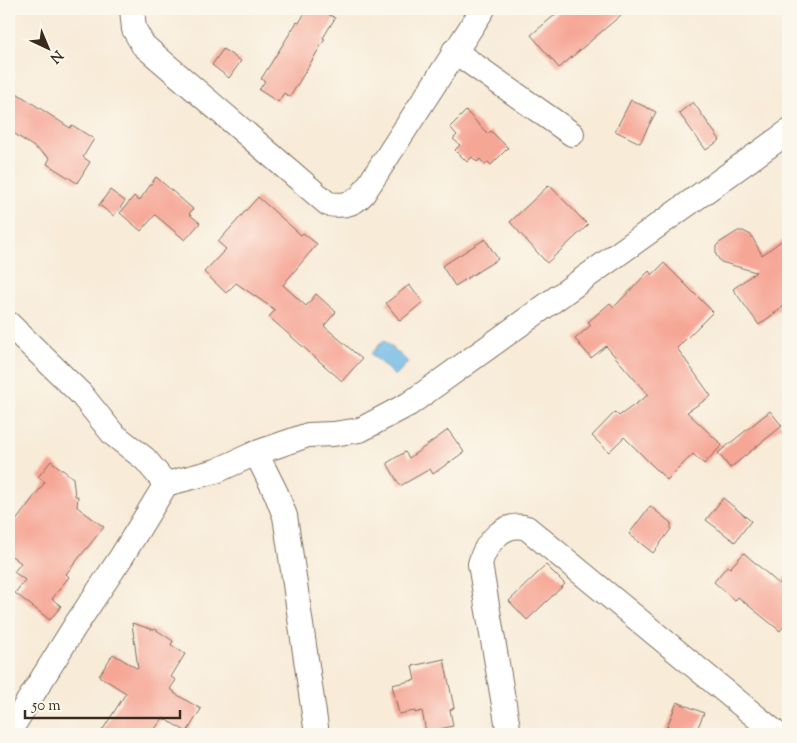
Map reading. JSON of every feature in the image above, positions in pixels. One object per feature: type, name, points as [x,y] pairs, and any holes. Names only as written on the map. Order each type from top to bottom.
[{"type":"street","points":[[132,9],[134,29],[143,45],[328,204],[337,205],[356,201],[363,194],[483,9]]},
{"type":"street","points":[[454,51],[572,134]]},
{"type":"street","points":[[9,732],[166,484],[216,471],[256,452],[308,434],[333,434],[360,430],[409,404],[788,132]]},
{"type":"street","points":[[9,324],[81,394],[114,434],[145,459],[166,484]]},
{"type":"street","points":[[256,452],[285,516],[317,734]]},
{"type":"street","points":[[509,734],[480,564],[482,556],[492,540],[499,533],[514,526],[527,528],[777,734]]},
{"type":"water","points":[[384,340],[408,362],[395,376],[371,354]]},
{"type":"building","points":[[307,9],[320,9],[335,18],[323,38],[325,39],[290,97],[284,93],[278,102],[259,90],[265,81],[261,79]]},
{"type":"building","points":[[562,9],[628,9],[559,68],[531,35]]},
{"type":"building","points":[[223,49],[241,61],[229,78],[212,65]]},
{"type":"building","points":[[9,88],[70,128],[72,125],[94,139],[83,157],[90,162],[77,183],[47,164],[50,158],[9,130]]},
{"type":"building","points":[[631,100],[656,112],[640,143],[615,131]]},
{"type":"building","points":[[693,102],[720,140],[706,150],[679,113]]},
{"type":"building","points":[[466,111],[488,134],[491,131],[508,148],[491,165],[488,162],[485,165],[480,159],[477,162],[472,157],[467,162],[455,150],[460,145],[453,139],[457,135],[450,127]]},
{"type":"building","points":[[156,177],[193,209],[189,214],[200,223],[185,240],[155,215],[141,231],[120,213],[134,196],[139,201]]},
{"type":"building","points":[[548,186],[588,225],[547,263],[510,222]]},
{"type":"building","points":[[110,190],[125,201],[114,216],[99,205]]},
{"type":"building","points":[[258,197],[301,235],[303,233],[317,244],[283,285],[306,306],[316,294],[336,312],[324,326],[362,359],[342,381],[269,317],[275,310],[236,283],[226,293],[204,272],[226,249],[218,242]]},
{"type":"building","points":[[738,231],[751,235],[762,255],[788,236],[788,303],[759,325],[733,289],[756,272],[721,262],[716,255],[716,246]]},
{"type":"building","points":[[485,239],[498,259],[455,286],[442,266]]},
{"type":"building","points":[[664,263],[713,312],[677,348],[711,396],[687,412],[722,445],[704,464],[693,454],[667,480],[624,437],[609,452],[592,436],[615,412],[619,416],[648,395],[606,346],[591,358],[575,339],[591,325],[588,322],[610,303],[614,307],[649,271],[652,275]]},
{"type":"building","points":[[409,285],[423,302],[400,321],[386,303]]},
{"type":"building","points":[[770,411],[782,426],[730,468],[718,453]]},
{"type":"building","points":[[448,430],[464,452],[433,474],[430,469],[400,486],[387,463],[405,452],[409,458]]},
{"type":"building","points":[[51,461],[73,478],[75,496],[78,496],[77,507],[104,527],[66,574],[69,577],[52,599],[61,606],[50,620],[15,593],[25,580],[14,572],[21,563],[9,554],[9,530],[45,482],[38,477]]},
{"type":"building","points":[[723,498],[751,521],[735,542],[706,520]]},
{"type":"building","points":[[650,506],[671,523],[671,529],[653,553],[629,534]]},
{"type":"building","points":[[744,553],[779,584],[788,573],[788,621],[780,631],[738,597],[735,601],[714,582],[727,566],[730,568]]},
{"type":"building","points":[[546,565],[565,584],[527,620],[509,601]]},
{"type":"building","points":[[132,623],[155,629],[173,641],[171,645],[185,654],[171,677],[176,680],[170,689],[201,709],[187,732],[163,718],[151,734],[100,734],[126,693],[99,676],[113,654],[138,669]]},
{"type":"building","points":[[444,659],[454,708],[450,710],[453,726],[426,732],[422,711],[399,714],[392,685],[415,680],[412,666]]},
{"type":"building","points":[[677,702],[704,713],[695,734],[664,734]]}]
